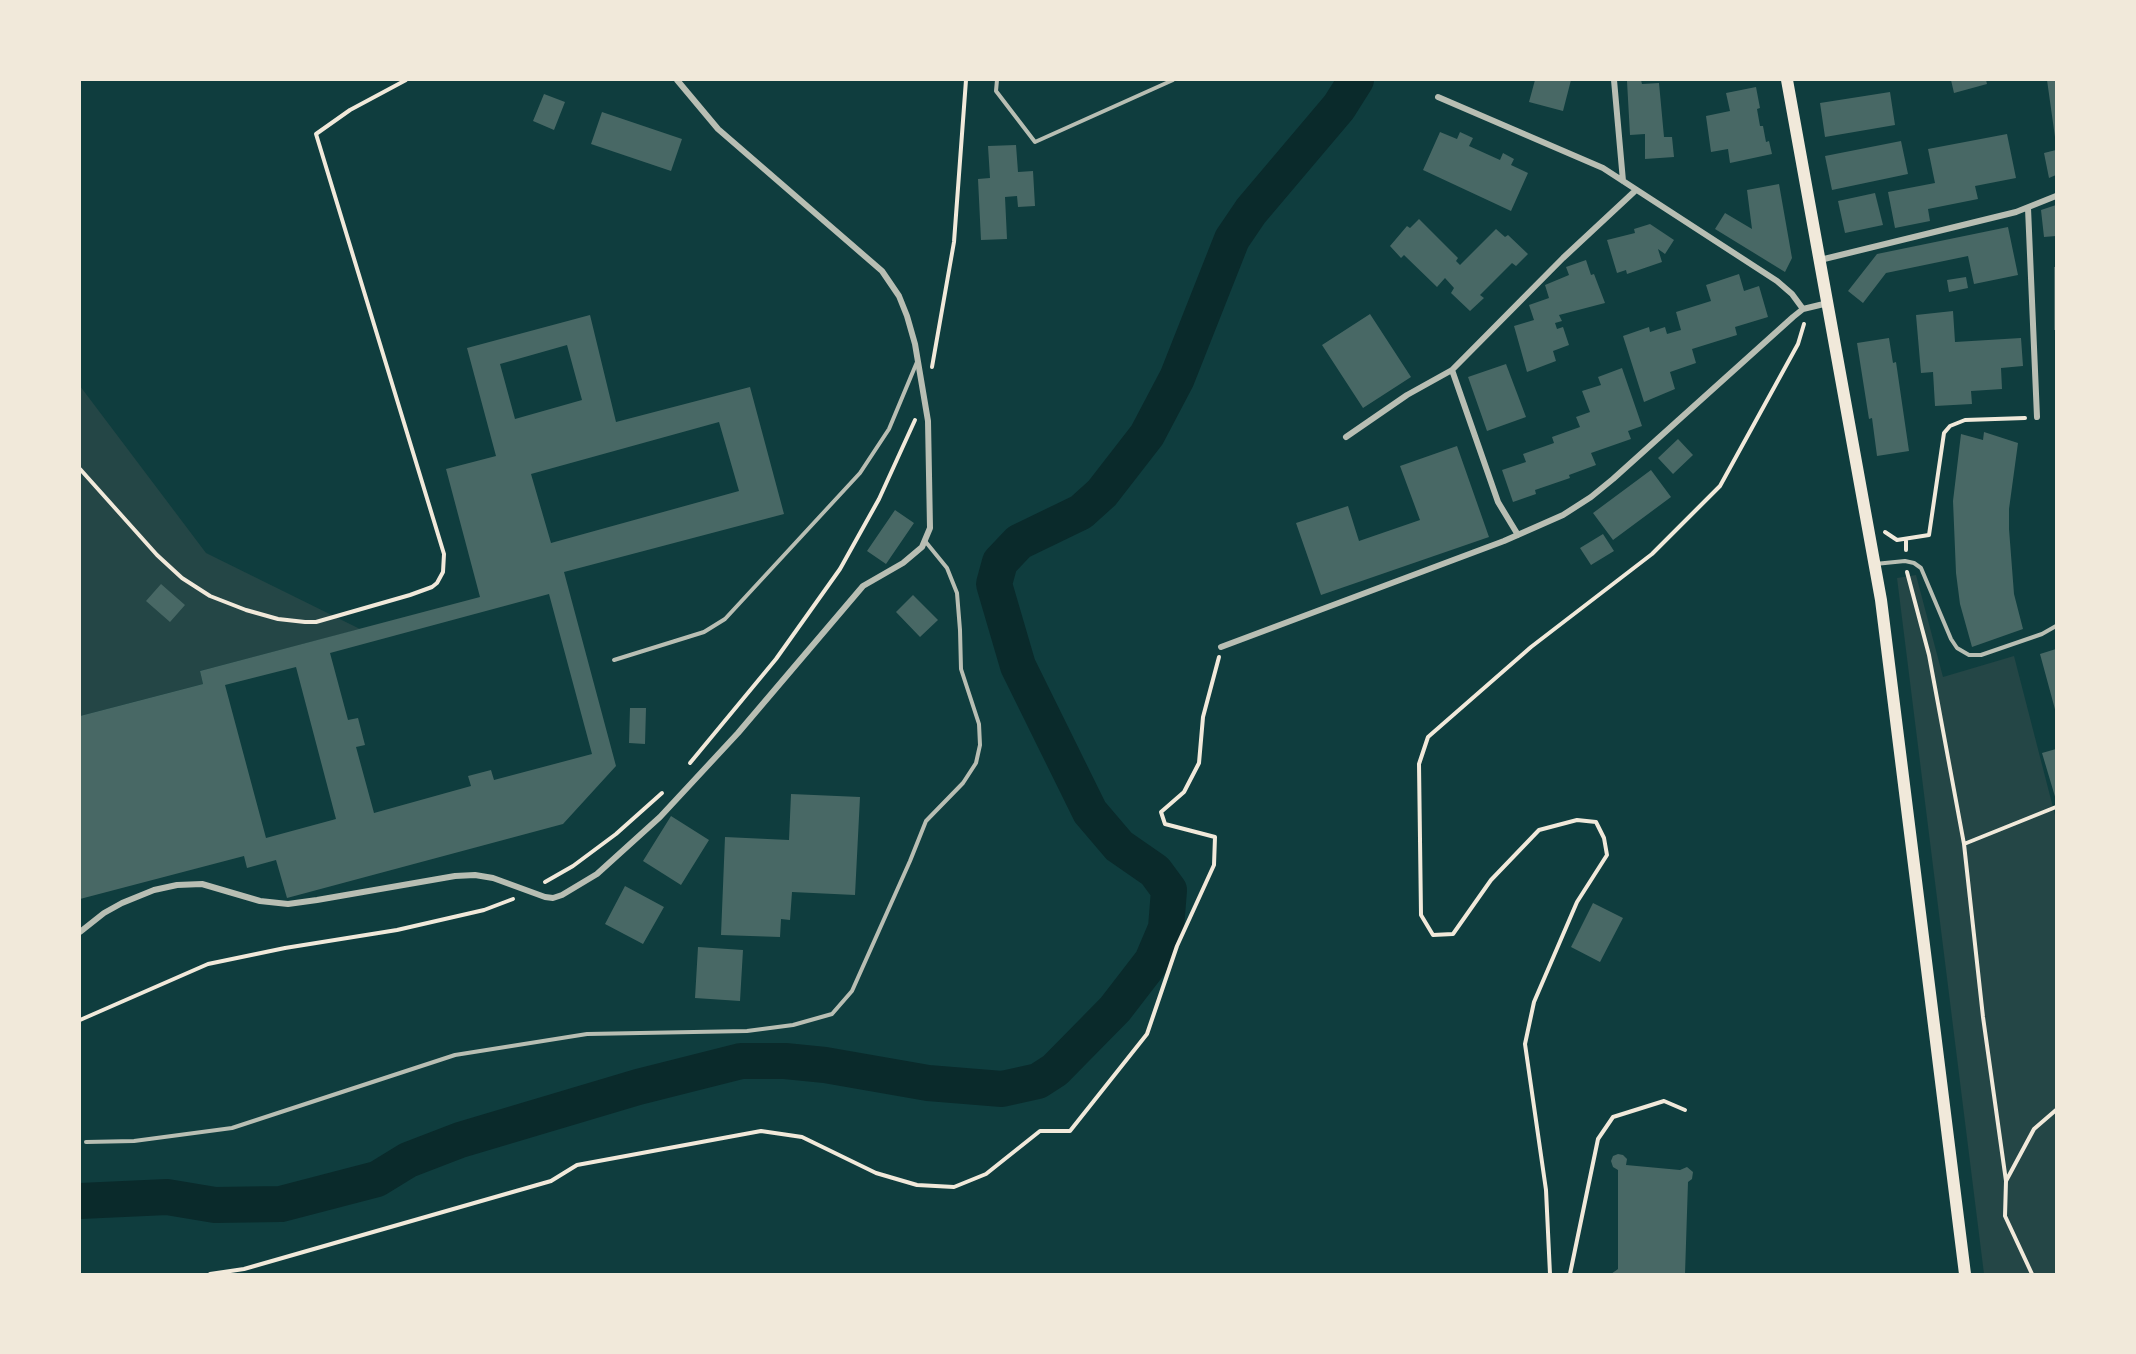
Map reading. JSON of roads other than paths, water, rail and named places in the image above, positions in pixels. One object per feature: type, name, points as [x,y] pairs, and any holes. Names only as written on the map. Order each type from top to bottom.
[{"type":"main road","points":[[1787,80],[1875,564],[1894,699],[1965,1275]]},
{"type":"street","points":[[80,932],[111,909],[140,894],[177,885],[202,884],[260,901],[288,904],[455,876],[476,875],[487,876],[536,895],[553,898],[567,893],[597,873],[646,831],[728,745],[855,594],[867,583],[903,563],[925,542],[930,528],[929,436],[918,358],[904,306],[882,271],[724,136],[677,80]]},
{"type":"street","points":[[1614,80],[1623,181]]},
{"type":"street","points":[[1438,97],[1584,159],[1623,181],[1777,281],[1792,294],[1803,309]]},
{"type":"street","points":[[1346,437],[1412,391],[1452,370],[1563,258],[1636,190]]},
{"type":"street","points":[[1820,260],[2028,208],[2056,196]]},
{"type":"street","points":[[2028,208],[2037,417]]},
{"type":"street","points":[[1221,647],[1518,535],[1563,515],[1603,487],[1803,309],[1828,303]]},
{"type":"street","points":[[1452,370],[1498,502],[1518,535]]},
{"type":"lane","points":[[997,80],[996,91],[1035,142],[1173,80]]},
{"type":"lane","points":[[614,660],[704,632],[725,618],[866,464],[889,429],[918,358]]},
{"type":"lane","points":[[86,1142],[134,1141],[232,1128],[455,1055],[587,1034],[747,1031],[793,1026],[832,1014],[852,991],[926,821],[963,783],[976,762],[980,745],[979,724],[961,669],[957,593],[947,568],[925,542]]},
{"type":"lane","points":[[1875,564],[1905,561],[1921,568],[1951,639],[1957,648],[1969,655],[1981,655],[2042,634],[2056,626]]},
{"type":"lane","points":[[80,926],[88,924]]},
{"type":"waterway","points":[[80,1201],[167,1197],[215,1205],[281,1204],[377,1179],[408,1160],[460,1140],[638,1087],[741,1061],[785,1061],[825,1065],[928,1083],[1002,1089],[1038,1081],[1055,1070],[1115,1009],[1152,961],[1166,928],[1169,890],[1155,871],[1119,846],[1090,812],[1018,666],[994,584],[1000,562],[1019,542],[1081,512],[1102,493],[1147,435],[1177,378],[1232,239],[1251,211],[1339,107],[1356,80]]}]
